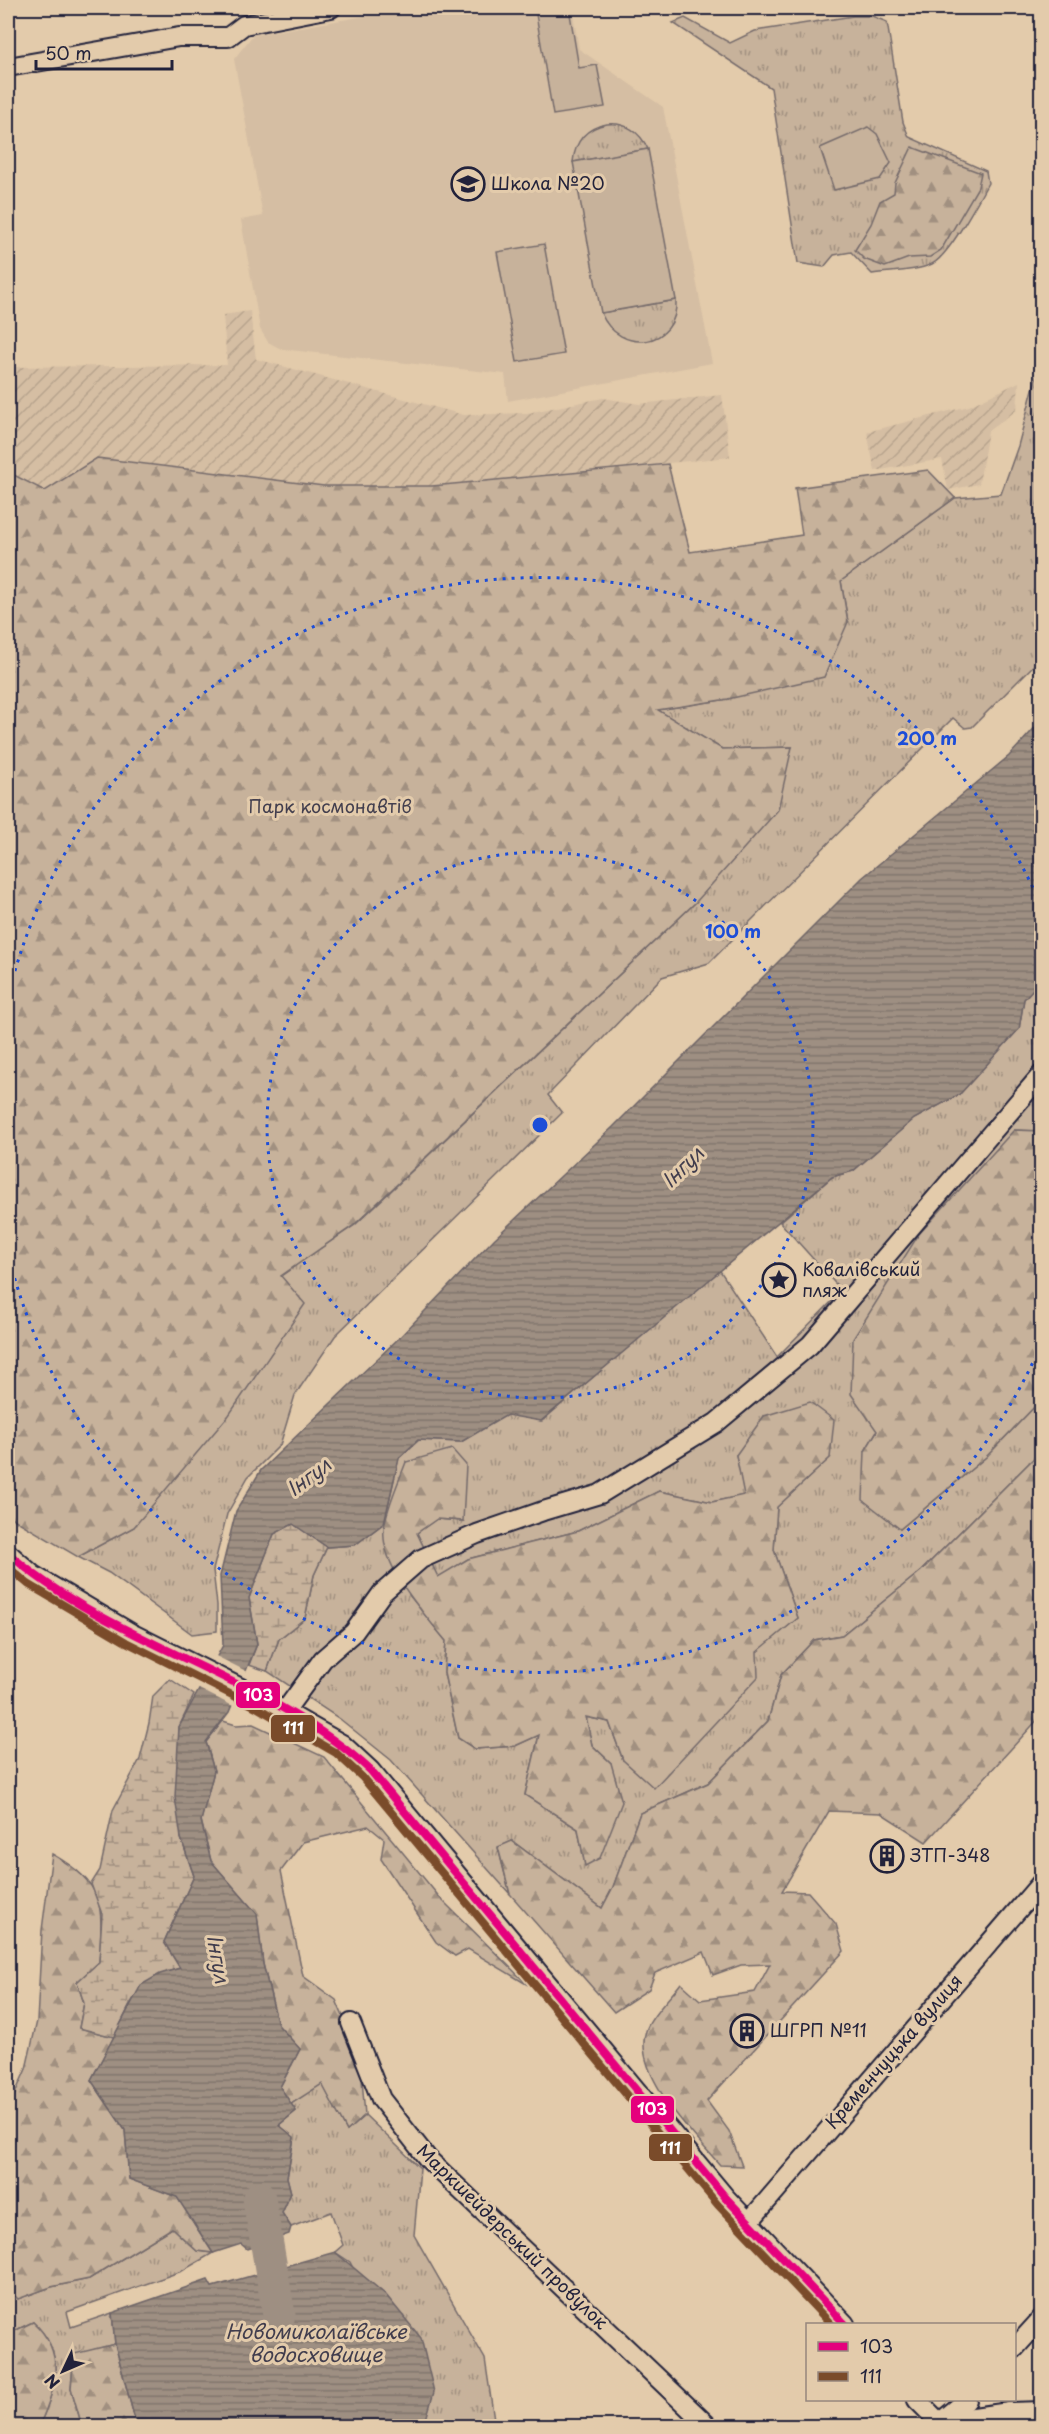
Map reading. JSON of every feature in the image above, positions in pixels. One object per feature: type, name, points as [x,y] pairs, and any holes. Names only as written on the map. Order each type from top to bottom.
[{"type":"street","points":[[8,67],[178,37],[228,37],[244,25],[331,8]]},
{"type":"street","points":[[285,1711],[323,1659],[354,1632],[382,1593],[421,1559],[488,1530],[600,1494],[716,1423],[810,1345],[1041,1074]]},
{"type":"street","points":[[8,1553],[33,1575],[160,1649],[263,1699],[342,1744],[370,1770],[748,2223],[843,2323]]},
{"type":"street","name":"Кременчуцька вулиця","points":[[748,2223],[1041,1882]]},
{"type":"street","name":"Маркшейдерський провулок","points":[[351,2023],[381,2099],[428,2159],[708,2427]]},
{"type":"street","points":[[1016,2347],[1041,2318]]},
{"type":"street","points":[[918,2401],[937,2425]]},
{"type":"street","points":[[937,2425],[966,2401]]},
{"type":"street","points":[[937,2425],[1009,2412],[1041,2411]]},
{"type":"shaded area","name":"Школа №20","points":[[413,8],[572,8],[579,49],[663,107],[712,363],[508,401],[505,374],[281,349],[268,342],[260,329],[241,220],[263,216],[234,59],[253,35]]},
{"type":"shaded area","points":[[250,311],[256,359],[464,415],[527,413],[603,398],[639,404],[722,395],[730,457],[432,486],[324,486],[98,458],[45,491],[8,472],[8,367],[227,365],[223,315]]},
{"type":"shaded area","points":[[1019,382],[1017,410],[988,431],[979,484],[948,490],[942,459],[875,471],[867,432],[969,406]]},
{"type":"green space","points":[[535,8],[569,8],[579,68],[597,65],[605,107],[553,115]]},
{"type":"green space","points":[[853,16],[872,16],[887,22],[903,122],[909,137],[986,171],[988,183],[963,227],[939,259],[925,267],[872,274],[851,252],[834,255],[824,267],[798,263],[771,88],[673,23],[685,18],[730,43],[755,31]]},
{"type":"green space","points":[[607,124],[632,129],[648,149],[573,162],[576,148],[582,137],[587,132]]},
{"type":"green space","points":[[868,127],[877,134],[891,163],[880,179],[834,190],[820,148]]},
{"type":"green space","points":[[912,147],[981,173],[978,187],[941,250],[930,257],[909,258],[885,267],[864,259],[855,250],[871,224],[880,201],[894,193],[895,183]]},
{"type":"green space","points":[[648,149],[676,300],[601,313],[573,162]]},
{"type":"green space","points":[[544,244],[564,354],[517,362],[497,252]]},
{"type":"green space","points":[[676,300],[674,316],[668,328],[658,337],[646,341],[621,336],[610,327],[601,313]]},
{"type":"green space","points":[[1041,359],[1041,658],[972,727],[965,728],[953,718],[709,963],[662,977],[548,1095],[562,1113],[335,1336],[295,1395],[280,1445],[248,1477],[227,1514],[213,1570],[217,1631],[192,1634],[109,1573],[78,1557],[134,1527],[280,1276],[355,1225],[696,902],[792,747],[722,749],[657,710],[728,699],[848,622],[841,581],[955,498],[1001,494],[1018,446]]},
{"type":"green space","name":"Парк космонавтів","points":[[97,458],[324,486],[432,486],[668,464],[690,552],[802,535],[795,488],[928,470],[955,498],[841,581],[848,622],[824,677],[728,699],[658,710],[722,749],[792,747],[778,810],[696,902],[354,1225],[281,1276],[305,1304],[229,1415],[134,1527],[78,1557],[15,1520],[8,1511],[8,472],[45,491]]},
{"type":"green space","points":[[1041,980],[1041,1131],[1014,1130],[877,1431],[865,1451],[900,1529],[986,1457],[1041,1400],[1041,1451],[921,1571],[842,1635],[814,1640],[781,1675],[768,1721],[708,1783],[640,1813],[613,1887],[602,1908],[512,1841],[498,1848],[510,1894],[391,1760],[340,1719],[267,1671],[279,1639],[305,1618],[314,1575],[327,1547],[355,1545],[384,1523],[399,1458],[419,1440],[461,1442],[507,1414],[542,1421],[719,1269],[777,1357],[842,1291],[780,1222],[832,1177],[853,1171],[914,1119],[960,1094],[1019,1029],[1024,999]],"holes":[[[736,1455],[830,1458],[777,1507],[774,1550],[798,1618],[623,1760],[609,1722],[585,1717],[592,1745],[611,1763],[585,1865],[578,1829],[525,1795],[539,1735],[515,1746],[475,1749],[458,1738],[444,1673],[446,1641],[409,1595],[406,1462],[463,1521],[436,1519],[417,1533],[438,1578],[468,1559],[578,1531],[659,1491],[712,1502],[745,1495]]]},
{"type":"green space","points":[[1014,1130],[1041,1131],[1041,1400],[986,1457],[900,1529],[863,1500],[865,1451],[877,1431],[851,1394],[853,1339],[919,1234]]},
{"type":"green space","points":[[810,1402],[834,1420],[830,1458],[777,1507],[774,1550],[798,1618],[757,1652],[758,1677],[654,1788],[623,1760],[609,1722],[586,1717],[592,1745],[611,1763],[622,1802],[600,1858],[585,1866],[578,1829],[525,1795],[539,1735],[515,1746],[475,1749],[458,1738],[444,1673],[446,1641],[405,1589],[389,1558],[385,1543],[384,1529],[387,1513],[406,1462],[452,1449],[466,1465],[463,1521],[437,1519],[417,1533],[438,1577],[468,1559],[578,1531],[659,1491],[712,1502],[744,1495],[736,1455],[764,1416]]},
{"type":"green space","points":[[1041,1451],[1041,1716],[926,1842],[881,1813],[829,1811],[782,1891],[808,1892],[836,1924],[844,1951],[707,2101],[729,2131],[742,2166],[720,2165],[681,2120],[655,2082],[647,2063],[644,2045],[647,2028],[658,2010],[681,1983],[700,2000],[755,1992],[770,1964],[741,1965],[713,1975],[704,1952],[655,1973],[649,1989],[614,2012],[510,1894],[498,1847],[512,1841],[602,1908],[613,1887],[640,1813],[708,1783],[768,1721],[781,1675],[814,1640],[842,1635],[921,1571]]},
{"type":"green space","points":[[293,1524],[327,1547],[314,1575],[305,1618],[279,1639],[267,1671],[249,1665],[257,1644],[249,1598],[274,1534]]},
{"type":"green space","points":[[170,1679],[194,1695],[179,1727],[181,1838],[194,1876],[164,1942],[180,1968],[165,1973],[144,1985],[132,2001],[114,2037],[79,2028],[84,2003],[77,1982],[99,1962],[102,1914],[91,1884],[100,1870],[113,1810],[140,1759],[153,1696]]},
{"type":"green space","points":[[223,1721],[236,1725],[253,1724],[324,1757],[441,1899],[528,1985],[468,1949],[455,1956],[436,1942],[381,1859],[384,1839],[368,1826],[303,1842],[281,1871],[303,1976],[336,2000],[360,2056],[365,2115],[347,2131],[322,2084],[291,2104],[280,2087],[300,2049],[278,2025],[263,1964],[257,1914],[211,1861],[201,1820],[214,1771],[206,1742]]},
{"type":"green space","points":[[52,1854],[83,1876],[97,1898],[101,1925],[99,1962],[77,1982],[84,2003],[79,2028],[114,2037],[91,2080],[125,2130],[129,2179],[177,2197],[213,2253],[197,2251],[172,2228],[89,2279],[51,2287],[18,2299],[10,2291],[11,2259],[8,2259],[8,2109],[26,2069],[37,2021],[42,1930]]},
{"type":"green space","points":[[322,2083],[347,2131],[365,2115],[420,2168],[414,2235],[485,2359],[495,2426],[424,2426],[427,2423],[350,2262],[335,2252],[343,2245],[331,2212],[291,2227],[282,2213],[291,2193],[287,2178],[294,2138],[279,2125],[296,2111],[291,2104]]},
{"type":"green space","points":[[172,2228],[197,2251],[213,2253],[182,2271],[67,2312],[71,2327],[112,2313],[115,2344],[74,2355],[71,2388],[82,2426],[39,2426],[54,2385],[54,2359],[51,2346],[33,2322],[8,2334],[8,2259],[11,2258],[10,2291],[18,2299],[51,2287],[89,2279]]},
{"type":"green space","points":[[33,2322],[51,2346],[55,2372],[54,2385],[39,2426],[8,2426],[8,2334]]},
{"type":"green space","points":[[115,2344],[135,2420],[134,2426],[82,2426],[71,2388],[74,2354]]},
{"type":"water","points":[[1041,721],[1041,980],[1024,999],[1019,1029],[960,1094],[914,1119],[853,1171],[832,1177],[541,1421],[507,1415],[461,1442],[418,1440],[399,1458],[384,1523],[355,1545],[327,1547],[293,1524],[274,1534],[249,1598],[257,1644],[229,1712],[206,1742],[214,1771],[201,1821],[211,1861],[257,1914],[263,1964],[278,2025],[300,2049],[280,2087],[296,2111],[279,2125],[294,2137],[287,2177],[291,2193],[282,2213],[291,2227],[289,2234],[247,2249],[241,2244],[213,2253],[177,2197],[129,2179],[125,2130],[91,2080],[141,1985],[160,1974],[180,1968],[164,1942],[194,1876],[181,1838],[175,1797],[179,1727],[223,1645],[220,1576],[236,1511],[261,1470],[399,1338],[494,1239],[613,1127],[862,878],[1009,756]]},
{"type":"water","name":"Новомиколаївське водосховище","points":[[335,2252],[386,2295],[421,2338],[434,2392],[424,2426],[134,2426],[135,2420],[115,2344],[112,2313],[208,2280],[212,2287]]},
{"type":"pier","points":[[214,1655],[250,1673],[235,1707],[195,1687]]},
{"type":"waterway","name":"Інгул","points":[[259,2198],[279,2315]]},
{"type":"transit line","name":"103","points":[[8,1553],[50,1585],[95,1613],[286,1710],[330,1738],[370,1770],[726,2198],[844,2323]]},
{"type":"transit line","name":"111","points":[[8,1567],[28,1584],[126,1642],[258,1708],[336,1753],[362,1777],[718,2205],[830,2323]]},
{"type":"place","name":"Школа №20","points":[[468,184]]},
{"type":"place","name":"Ковалівський пляж","points":[[779,1280]]},
{"type":"place","name":"ЗТП-348","points":[[887,1856]]},
{"type":"place","name":"ШГРП №11","points":[[747,2031]]}]
